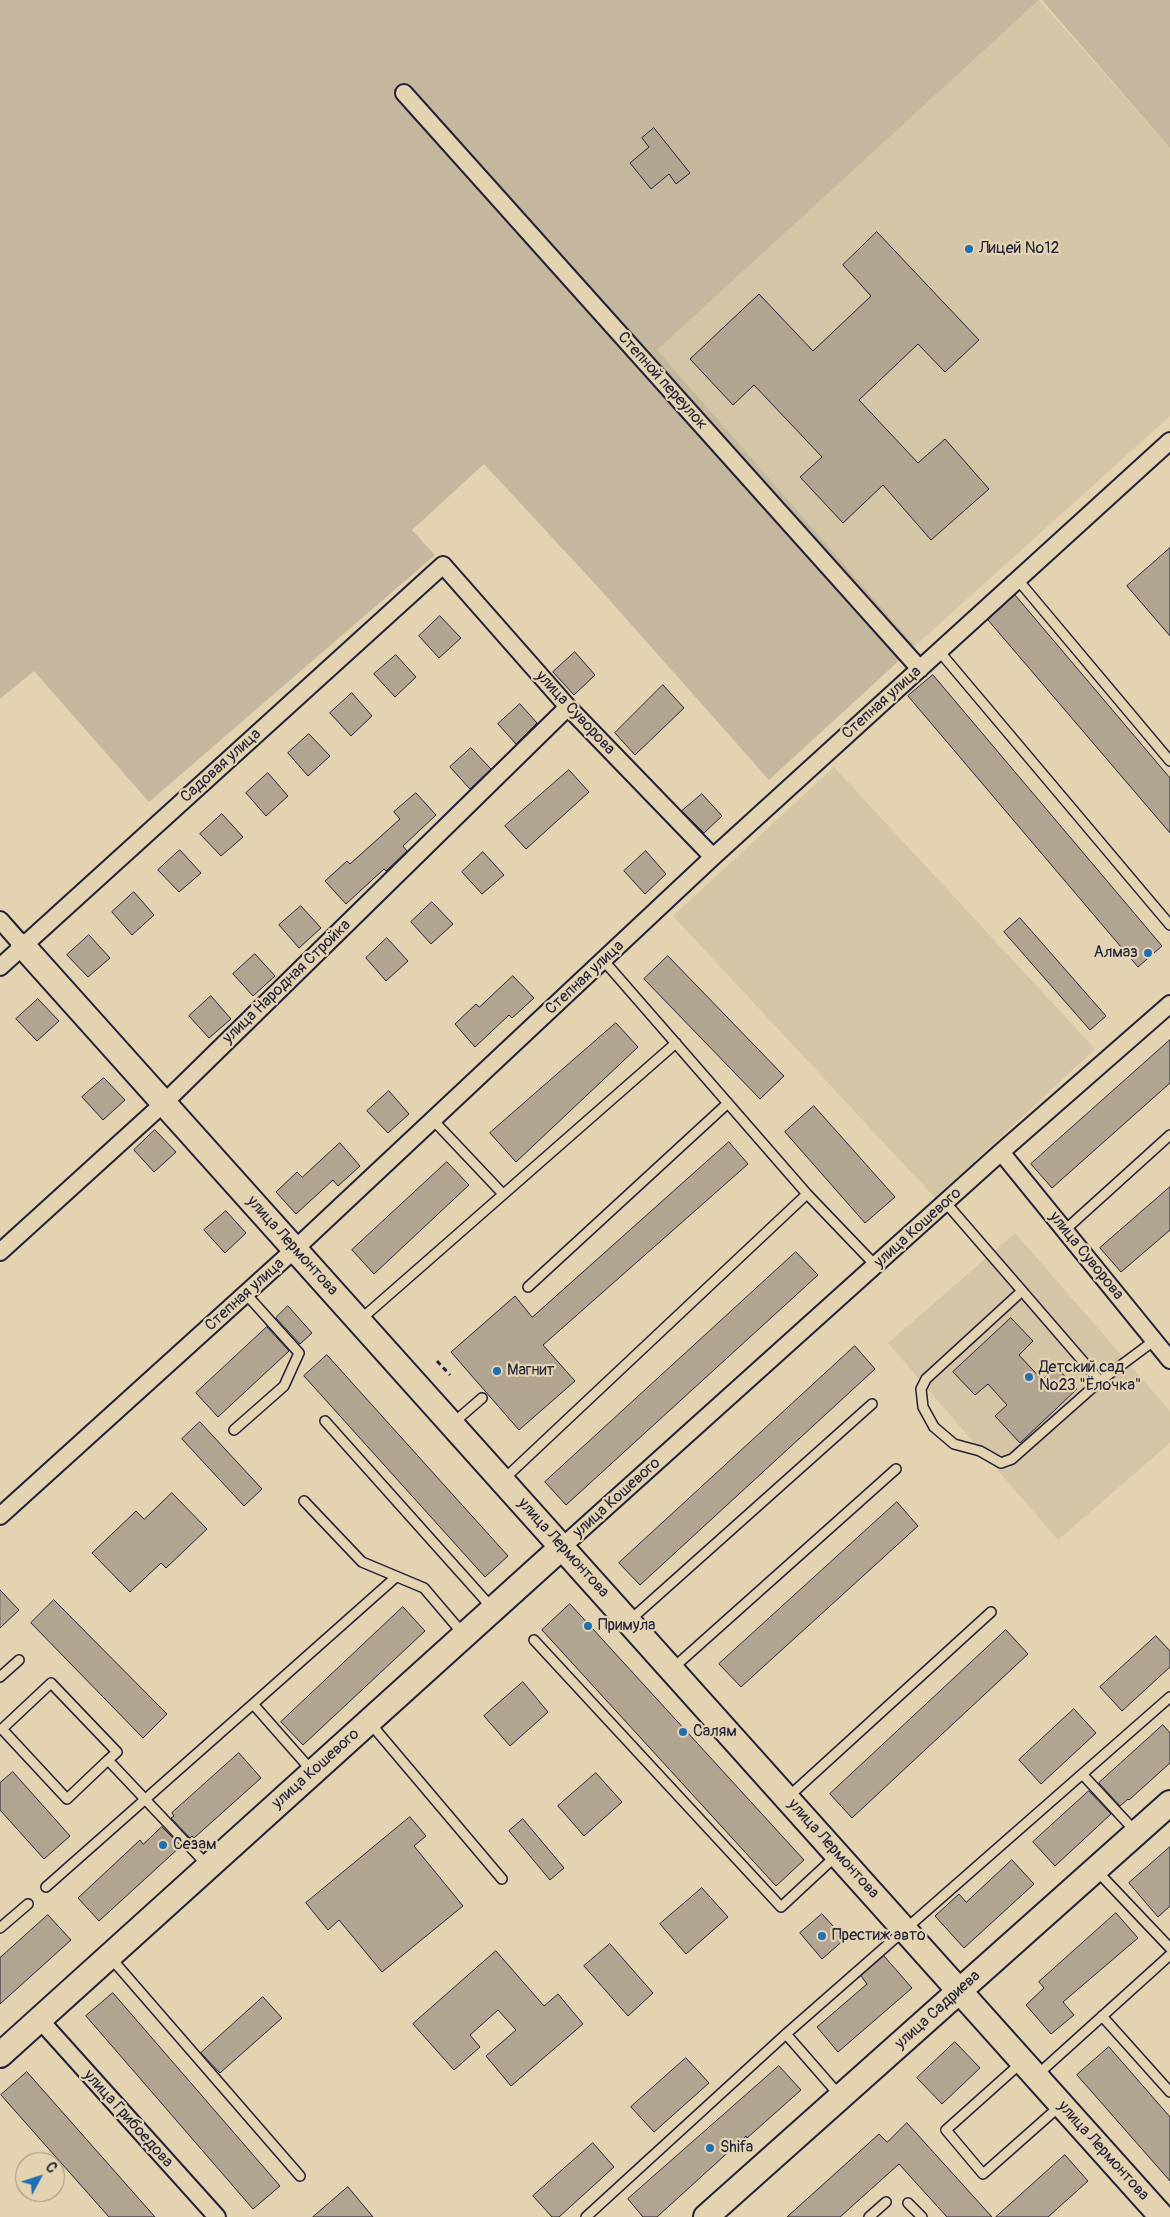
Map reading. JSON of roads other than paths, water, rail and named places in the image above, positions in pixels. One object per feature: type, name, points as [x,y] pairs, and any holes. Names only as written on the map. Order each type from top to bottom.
[{"type":"street","name":"Степной переулок","points":[[404,93],[920,669]]},
{"type":"street","name":"Степная улица","points":[[0,1516],[295,1249],[713,857],[1170,441]]},
{"type":"street","name":"улица Суворова","points":[[442,565],[568,707],[713,857]]},
{"type":"street","name":"Садовая улица","points":[[0,967],[442,565]]},
{"type":"street","name":"улица Народная Стройка","points":[[0,1252],[164,1103],[568,707]]},
{"type":"street","points":[[0,920],[23,946]]},
{"type":"street","name":"улица Лермонтова","points":[[23,946],[1162,2217]]},
{"type":"street","name":"улица Кошевого","points":[[0,2056],[312,1771],[1001,1152],[1170,1004]]},
{"type":"street","name":"улица Суворова","points":[[1001,1152],[1170,1358]]},
{"type":"street","name":"улица Садриева","points":[[706,2217],[1170,1803]]},
{"type":"street","name":"улица Грибоедова","points":[[40,2020],[216,2217]]},
{"type":"lane","points":[[1018,580],[1170,761]]},
{"type":"lane","points":[[939,651],[1170,925]]},
{"type":"lane","points":[[604,961],[807,1194],[876,1266]]},
{"type":"lane","points":[[359,1320],[676,1043]]},
{"type":"lane","points":[[528,1286],[728,1103]]},
{"type":"lane","points":[[434,1120],[503,1194]]},
{"type":"lane","points":[[1065,1230],[1170,1135]]},
{"type":"lane","points":[[502,1481],[807,1194]]},
{"type":"lane","points":[[946,1203],[1100,1381]]},
{"type":"lane","points":[[1022,1291],[926,1379],[921,1390],[923,1407],[934,1426],[954,1444],[980,1451],[1000,1463],[1012,1459],[1100,1381],[1155,1340]]},
{"type":"lane","points":[[234,1430],[284,1386],[299,1353],[246,1294]]},
{"type":"lane","points":[[452,1424],[482,1398]]},
{"type":"lane","points":[[628,1621],[872,1404]]},
{"type":"lane","points":[[325,1421],[493,1609]]},
{"type":"lane","points":[[672,1669],[896,1469]]},
{"type":"lane","points":[[304,1501],[362,1562],[424,1588],[464,1635]]},
{"type":"lane","points":[[46,1887],[396,1577]]},
{"type":"lane","points":[[787,1798],[991,1612]]},
{"type":"lane","points":[[534,1640],[781,1907],[838,1854]]},
{"type":"lane","points":[[0,1678],[19,1660]]},
{"type":"lane","points":[[51,1682],[116,1752],[108,1760],[67,1798],[2,1729],[51,1682]]},
{"type":"lane","points":[[586,2217],[786,2034],[1170,1697]]},
{"type":"lane","points":[[253,1704],[312,1771]]},
{"type":"lane","points":[[368,1721],[502,1879]]},
{"type":"lane","points":[[108,1760],[209,1867]]},
{"type":"lane","points":[[1083,1775],[1137,1833]]},
{"type":"lane","points":[[1096,1869],[1170,1948]]},
{"type":"lane","points":[[0,1928],[28,1904]]},
{"type":"lane","points":[[1061,2104],[983,2174],[946,2130],[1102,2016],[1170,1955]]},
{"type":"lane","points":[[110,1957],[300,2176]]},
{"type":"lane","points":[[1102,2016],[1170,2092]]},
{"type":"lane","points":[[786,2034],[840,2097]]},
{"type":"lane","points":[[870,2217],[886,2202]]},
{"type":"lane","points":[[908,2204],[922,2217]]},
{"type":"place","name":"Лицей №12","points":[[969,249]]},
{"type":"place","name":"Алмаз","points":[[1148,953]]},
{"type":"place","name":"Магнит","points":[[497,1371]]},
{"type":"place","name":"Детский сад №23 \"Ёлочка\"","points":[[1029,1377]]},
{"type":"place","name":"Примула","points":[[588,1626]]},
{"type":"place","name":"Салям","points":[[683,1732]]},
{"type":"place","name":"Сезам","points":[[163,1845]]},
{"type":"place","name":"Престиж авто","points":[[822,1936]]},
{"type":"place","name":"Shifa","points":[[710,2148]]}]
